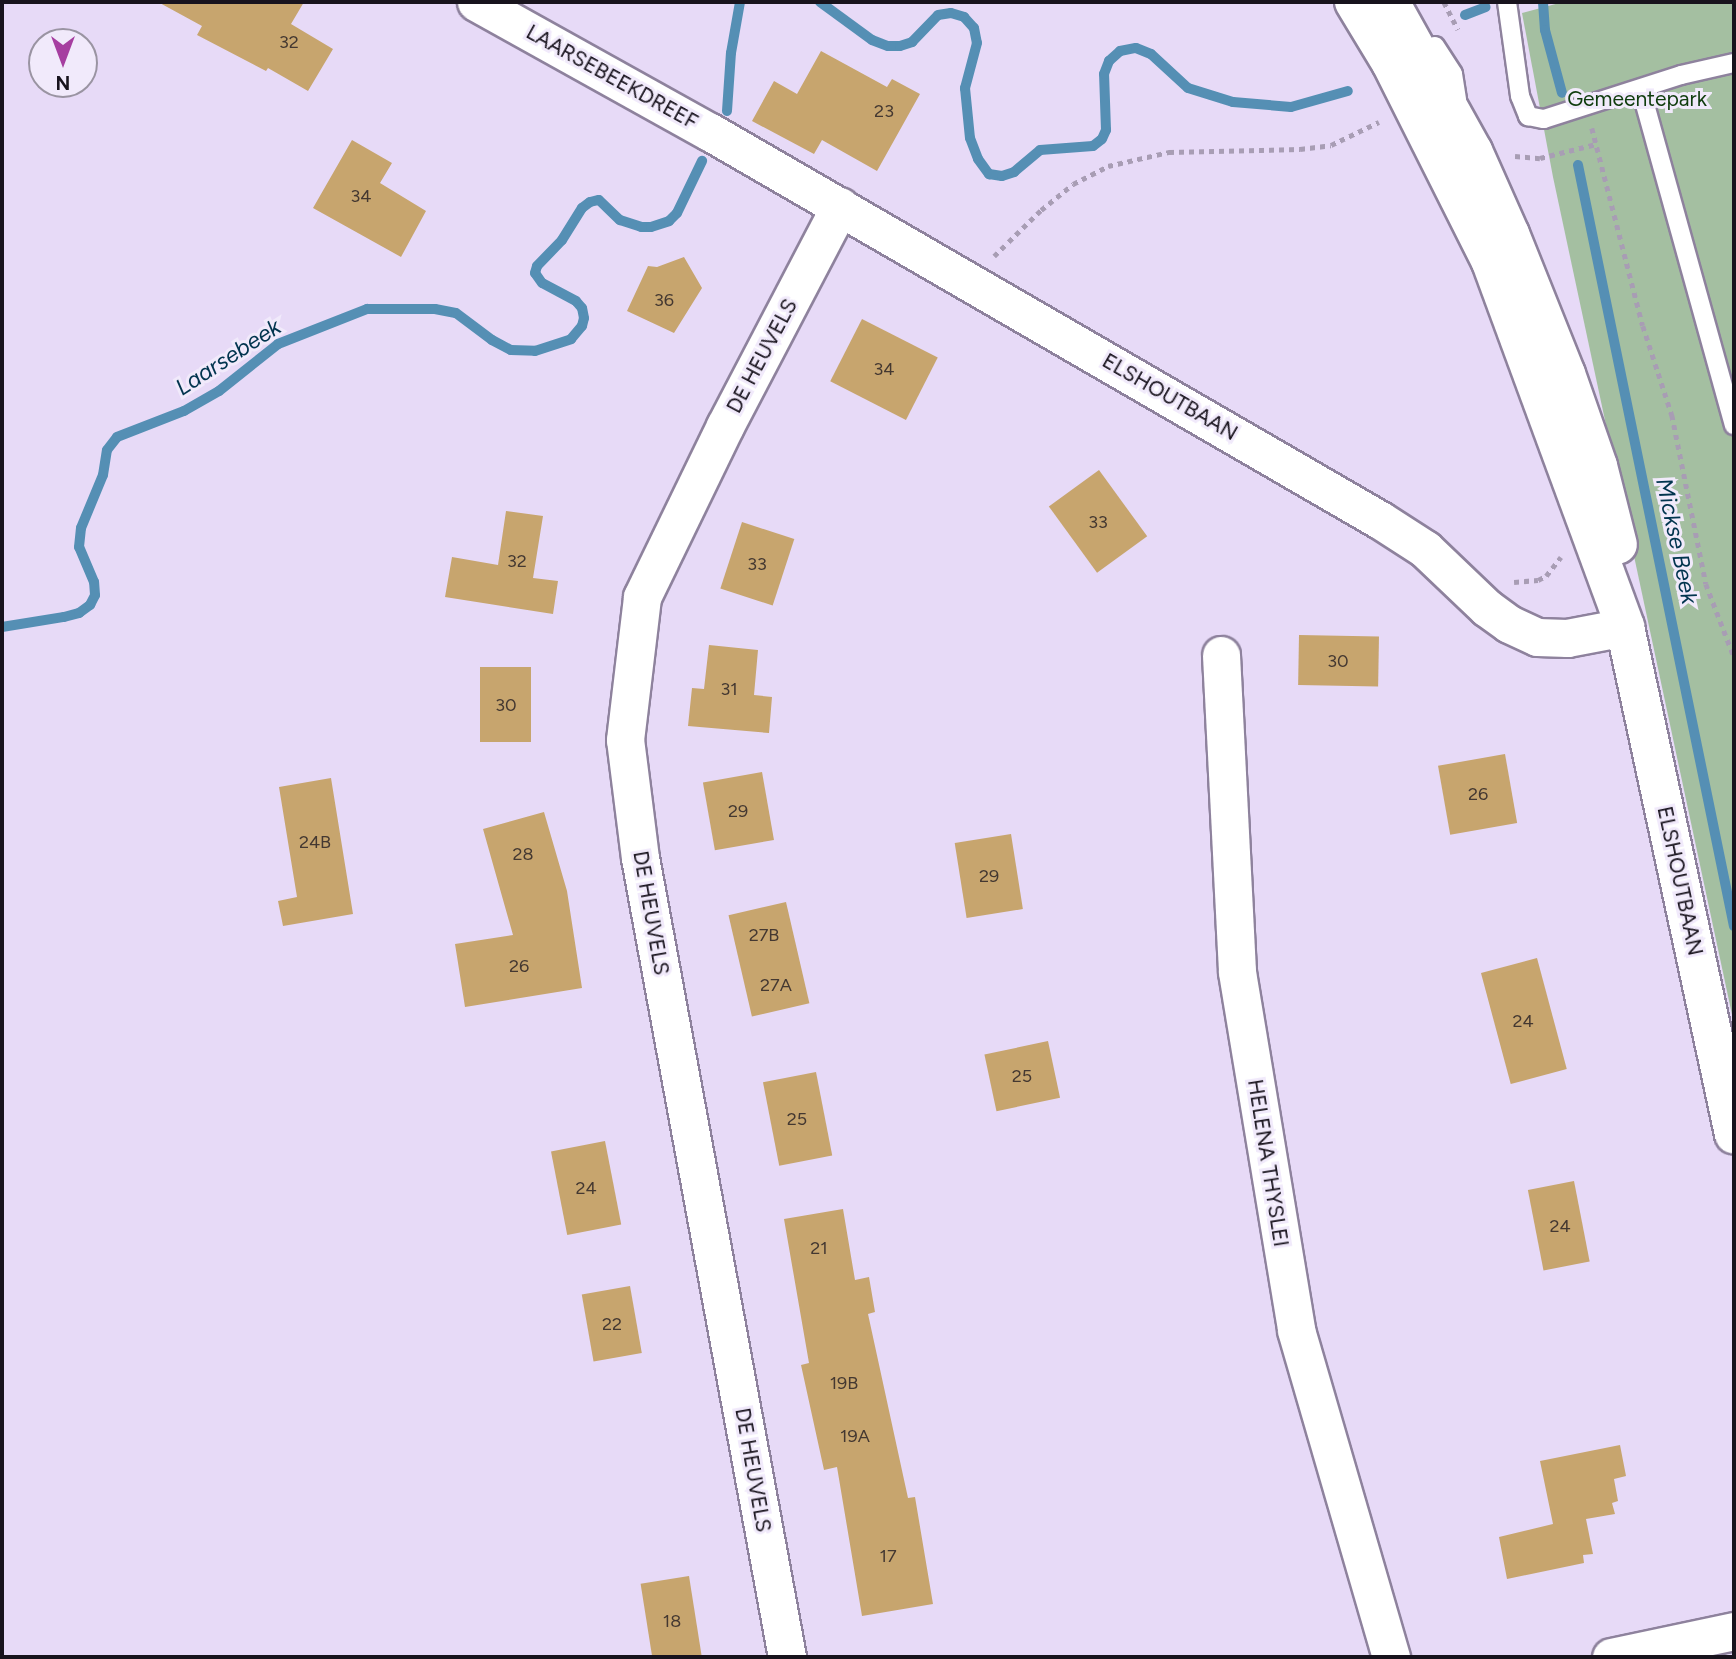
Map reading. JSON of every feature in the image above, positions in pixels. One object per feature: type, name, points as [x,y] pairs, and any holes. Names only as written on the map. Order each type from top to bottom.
[{"type":"main road","name":"ELSHOUTBAAN","points":[[1354,2],[1391,63],[1490,262],[1625,627],[1734,1134]]},
{"type":"main road","name":"ELSHOUTBAAN","points":[[1390,2],[1462,131],[1510,234],[1566,374],[1598,466],[1623,562],[1625,627]]},
{"type":"street","name":"LAARSEBEEKDREEF","points":[[476,2],[710,132]]},
{"type":"street","name":"ELSHOUTBAAN","points":[[710,132],[1380,520],[1425,549],[1487,608],[1509,624],[1537,637],[1567,638],[1625,627]]},
{"type":"street","name":"DE HEUVELS","points":[[787,1657],[640,858],[625,740],[642,597],[725,426],[841,206]]},
{"type":"street","name":"HELENA THYSLEI","points":[[1221,656],[1237,972],[1296,1330],[1391,1657]]},
{"type":"street","points":[[1611,1657],[1734,1631]]},
{"type":"lane","points":[[1406,2],[1453,74],[1462,131]]},
{"type":"lane","points":[[1507,2],[1520,96],[1528,116],[1544,119],[1642,90],[1681,75],[1734,63]]},
{"type":"lane","points":[[1642,90],[1734,425]]},
{"type":"path","points":[[1444,2],[1454,23]]},
{"type":"path","points":[[968,281],[1041,210],[1073,184],[1108,166],[1169,152],[1300,149],[1331,145],[1388,118]]},
{"type":"path","points":[[1509,156],[1540,158],[1597,144],[1643,326],[1672,415],[1706,584],[1734,657]]},
{"type":"green space","name":"Gemeentepark","points":[[1563,2],[1734,2],[1734,1024],[1553,177],[1522,13]]},
{"type":"building","points":[[158,2],[304,2],[291,24],[333,49],[308,91],[268,68],[266,71],[197,35],[202,26]]},
{"type":"building","points":[[821,51],[887,87],[892,79],[920,94],[877,171],[822,140],[814,154],[752,121],[774,81],[797,94]]},
{"type":"building","points":[[352,140],[392,163],[380,183],[426,211],[401,257],[313,208]]},
{"type":"building","points":[[684,257],[702,288],[674,333],[627,311],[648,266],[657,267]]},
{"type":"building","points":[[862,319],[938,358],[906,420],[830,381]]},
{"type":"building","points":[[1099,470],[1147,536],[1097,573],[1049,506]]},
{"type":"building","points":[[506,511],[543,516],[533,578],[558,581],[553,614],[445,597],[452,557],[498,565]]},
{"type":"building","points":[[742,522],[794,539],[773,606],[720,589]]},
{"type":"building","points":[[1299,635],[1379,636],[1378,686],[1298,685]]},
{"type":"building","points":[[709,645],[758,650],[754,695],[772,697],[769,733],[688,726],[692,688],[704,689]]},
{"type":"building","points":[[480,667],[531,667],[531,742],[480,742]]},
{"type":"building","points":[[1505,754],[1517,823],[1450,835],[1438,766]]},
{"type":"building","points":[[762,772],[774,840],[715,850],[703,782]]},
{"type":"building","points":[[331,778],[353,914],[283,926],[278,901],[297,897],[279,787]]},
{"type":"building","points":[[544,812],[567,891],[582,988],[465,1007],[455,944],[513,935],[483,829]]},
{"type":"building","points":[[1011,834],[1023,909],[967,918],[955,843]]},
{"type":"building","points":[[786,902],[809,1003],[752,1017],[729,915]]},
{"type":"building","points":[[1537,958],[1567,1069],[1511,1084],[1481,973]]},
{"type":"building","points":[[1048,1041],[1060,1098],[996,1111],[984,1055]]},
{"type":"building","points":[[816,1072],[832,1155],[779,1166],[763,1082]]},
{"type":"building","points":[[605,1141],[621,1224],[567,1235],[551,1151]]},
{"type":"building","points":[[1574,1181],[1590,1261],[1544,1270],[1528,1190]]},
{"type":"building","points":[[843,1209],[855,1280],[869,1277],[875,1312],[868,1314],[908,1498],[915,1497],[933,1604],[862,1616],[837,1467],[824,1470],[801,1365],[809,1363],[784,1219]]},
{"type":"building","points":[[630,1286],[642,1353],[594,1361],[582,1295]]},
{"type":"building","points":[[1620,1445],[1626,1476],[1614,1479],[1618,1501],[1612,1503],[1615,1514],[1586,1519],[1593,1554],[1583,1555],[1584,1563],[1507,1579],[1499,1537],[1553,1524],[1540,1461]]},
{"type":"building","points":[[689,1576],[702,1657],[652,1657],[641,1584]]},
{"type":"waterway","name":"Laarsebeek","points":[[727,111],[731,53],[740,2]]},
{"type":"waterway","name":"Laarsebeek","points":[[820,2],[872,40],[888,46],[912,42],[938,15],[951,13],[964,17],[974,28],[977,43],[965,88],[970,138],[978,159],[989,174],[1002,176],[1014,172],[1040,150],[1093,146],[1102,139],[1106,130],[1104,74],[1109,61],[1120,51],[1136,48],[1151,54],[1188,88],[1233,102],[1291,107],[1348,91]]},
{"type":"waterway","name":"Mickse Beek","points":[[1543,2],[1545,30],[1562,93]]},
{"type":"waterway","name":"Laarsebeek","points":[[1465,15],[1486,7]]},
{"type":"waterway","name":"Laarsebeek","points":[[2,627],[64,617],[79,613],[90,605],[95,595],[94,582],[79,547],[81,528],[103,475],[107,450],[117,437],[184,411],[219,391],[278,344],[367,309],[435,309],[456,313],[492,340],[511,350],[535,351],[571,339],[582,326],[582,308],[576,301],[542,283],[535,273],[537,266],[562,240],[582,208],[590,202],[599,200],[620,220],[641,227],[669,221],[677,213],[702,161]]},
{"type":"waterway","name":"Mickse Beek","points":[[1578,165],[1734,926]]}]
